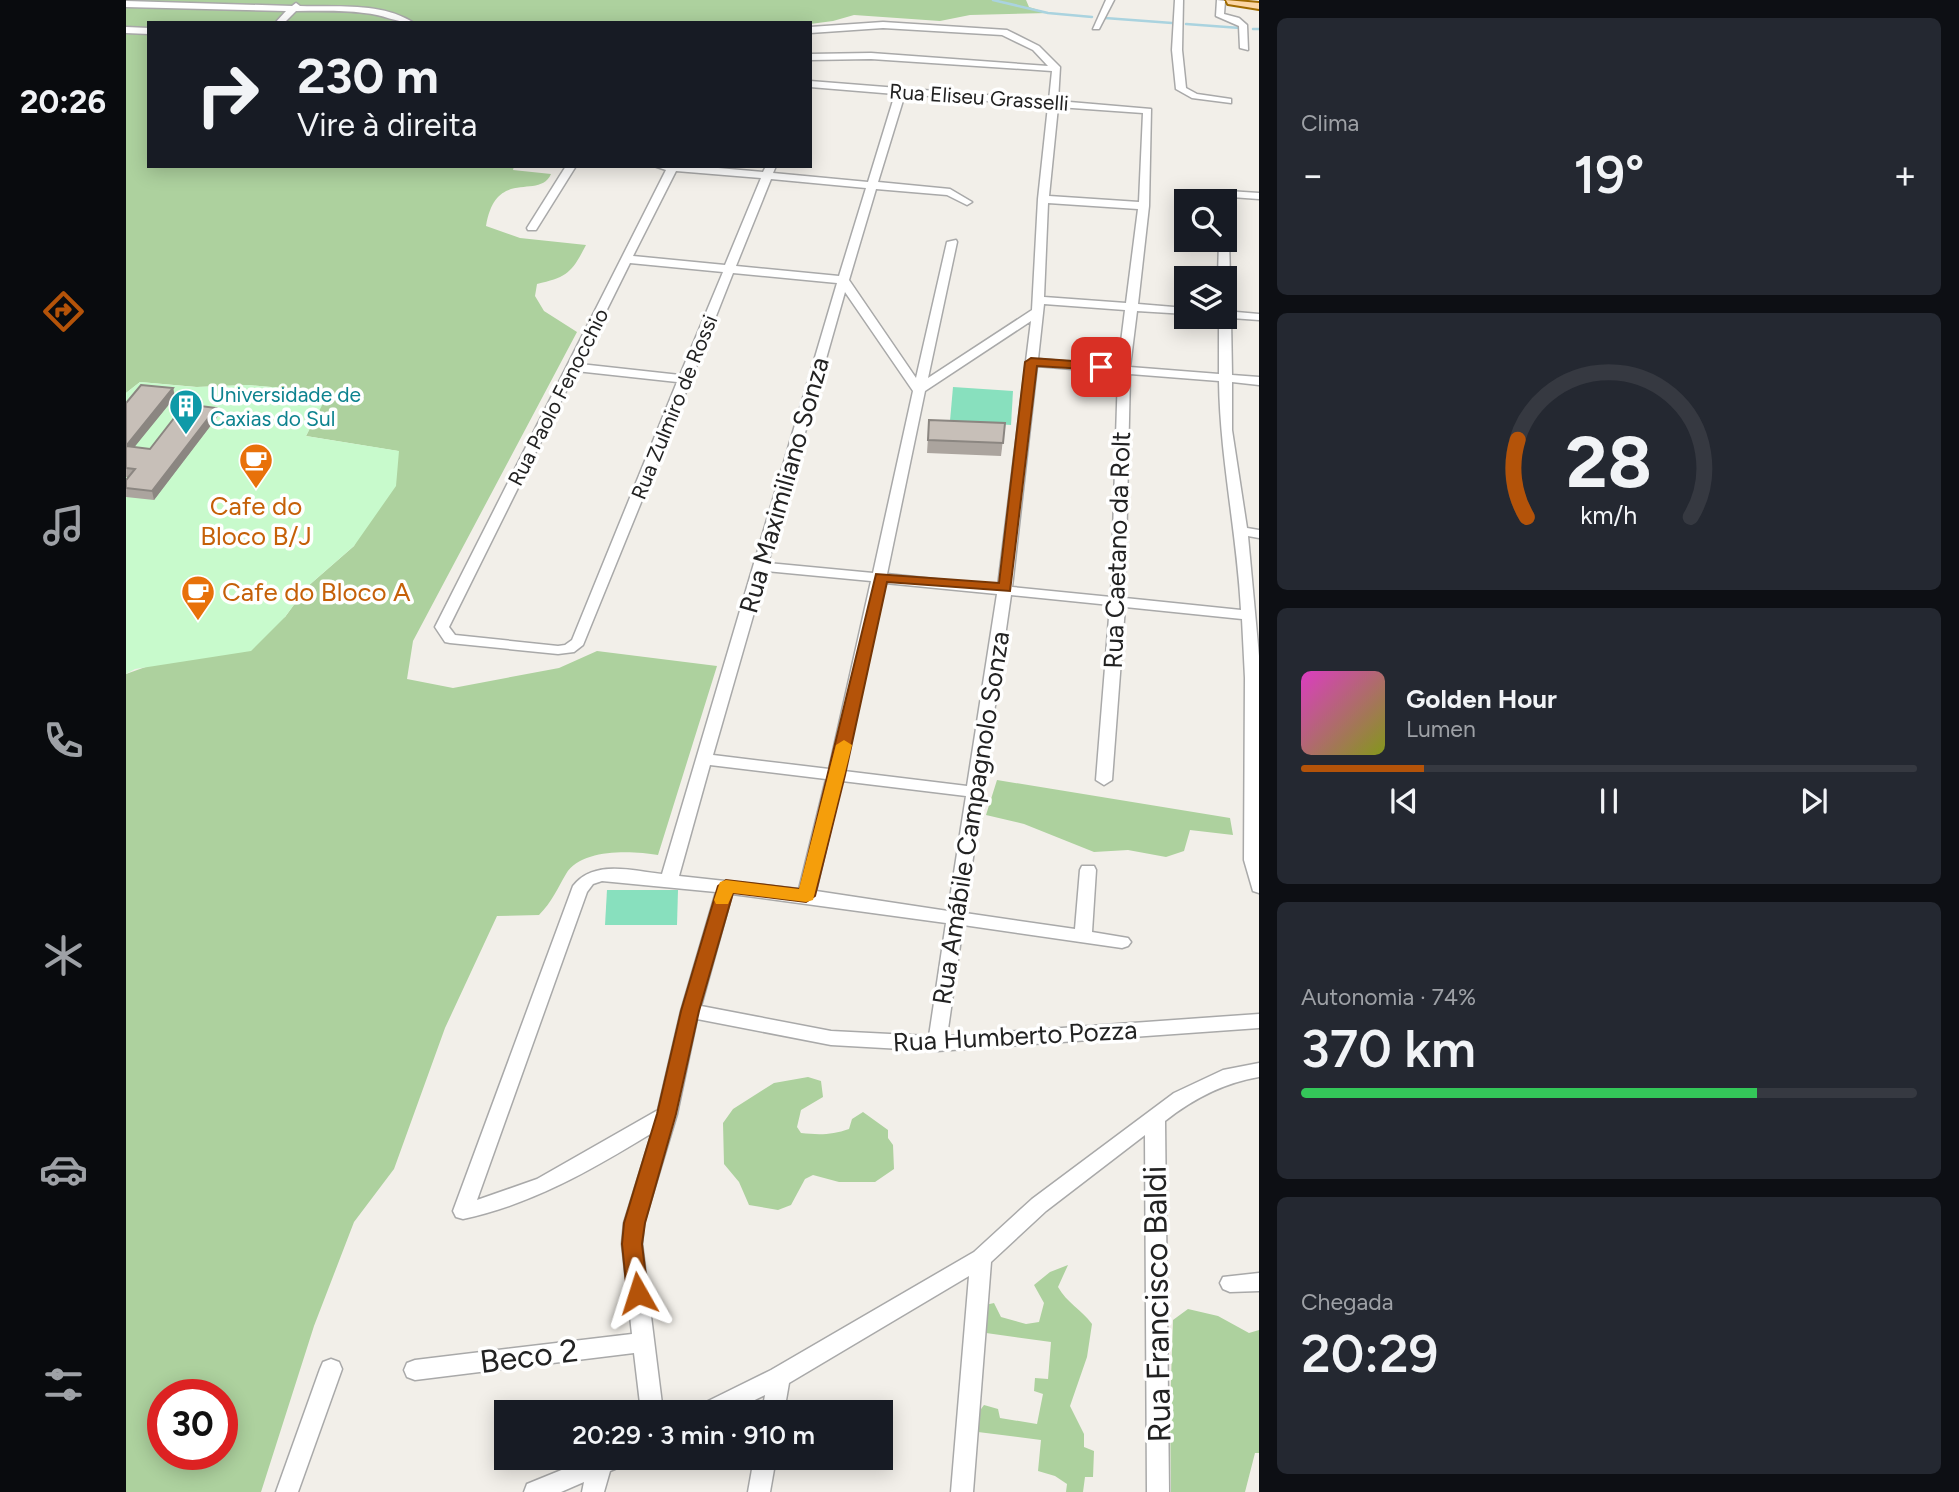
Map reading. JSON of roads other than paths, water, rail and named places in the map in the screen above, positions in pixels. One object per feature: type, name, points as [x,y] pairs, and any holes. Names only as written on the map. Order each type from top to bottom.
[{"type":"main road","points":[[1228,1],[1259,6]]},
{"type":"street","points":[[1096,27],[1110,0]]},
{"type":"street","points":[[1179,0],[1177,50],[1181,89],[1195,96],[1228,102]]},
{"type":"street","points":[[1214,0],[1228,1],[1220,16],[1243,25],[1245,48]]},
{"type":"street","points":[[126,4],[296,6],[365,10],[388,14],[405,21]]},
{"type":"street","points":[[281,21],[296,6]]},
{"type":"street","points":[[812,30],[883,25],[1012,33],[1036,48],[1057,69]]},
{"type":"street","points":[[126,30],[147,31]]},
{"type":"street","points":[[812,57],[871,56],[1057,69]]},
{"type":"street","name":"Rua Amábile Campagnolo Sonza","points":[[937,1044],[1005,588],[1038,306],[1043,199],[1057,69]]},
{"type":"street","name":"Rua Eliseu Grasselli","points":[[812,85],[1148,111]]},
{"type":"street","name":"Rua Maximiliano Sonza","points":[[669,880],[843,280],[901,91]]},
{"type":"street","name":"Rua Caetano da Rolt","points":[[1104,780],[1118,600],[1124,368],[1144,206],[1148,111]]},
{"type":"street","points":[[532,228],[570,168]]},
{"type":"street","name":"Rua Paolo Fenocchio","points":[[574,646],[558,650],[450,639],[442,627],[672,168]]},
{"type":"street","points":[[697,168],[769,171],[950,192],[967,202]]},
{"type":"street","name":"Rua Zulmiro de Rossi","points":[[574,646],[687,379],[769,171]]},
{"type":"street","points":[[1237,197],[1259,196]]},
{"type":"street","points":[[1043,199],[1144,206]]},
{"type":"street","points":[[806,896],[837,775],[881,577],[918,390],[953,242]]},
{"type":"street","points":[[627,259],[843,280],[918,390]]},
{"type":"street","points":[[918,390],[1038,306],[1174,310]]},
{"type":"street","points":[[1237,316],[1259,317]]},
{"type":"street","points":[[1225,329],[1226,430],[1241,531],[1256,678],[1252,860],[1259,887]]},
{"type":"street","points":[[1031,362],[1259,381]]},
{"type":"street","points":[[572,367],[687,379]]},
{"type":"street","points":[[1241,531],[1259,534]]},
{"type":"street","points":[[761,566],[1005,588],[1249,615]]},
{"type":"street","points":[[705,759],[975,792]]},
{"type":"street","points":[[1083,937],[1088,870]]},
{"type":"street","points":[[667,1114],[542,1187],[498,1205],[463,1211],[579,890],[587,880],[601,875],[726,886],[1122,942]]},
{"type":"street","points":[[650,1400],[632,1244],[634,1223],[667,1114],[690,1011],[726,886]]},
{"type":"street","name":"Rua Humberto Pozza","points":[[690,1011],[831,1038],[937,1044],[1259,1021]]},
{"type":"street","points":[[732,1400],[779,1377],[981,1258],[1039,1205],[1155,1116],[1204,1085],[1230,1075],[1259,1070]]},
{"type":"street","name":"Rua Francisco Baldi","points":[[1155,1116],[1158,1492]]},
{"type":"street","points":[[962,1492],[981,1258]]},
{"type":"street","points":[[1230,1283],[1259,1282]]},
{"type":"street","name":"Beco 2","points":[[415,1370],[643,1342]]},
{"type":"street","points":[[287,1492],[331,1369]]},
{"type":"street","points":[[775,1400],[779,1377]]},
{"type":"street","points":[[535,1492],[589,1470]]},
{"type":"street","points":[[593,1492],[604,1470]]},
{"type":"street","points":[[759,1492],[763,1470]]},
{"type":"waterway","points":[[993,0],[1048,13],[1092,17]]},
{"type":"waterway","points":[[1105,18],[1172,23]]},
{"type":"waterway","points":[[1186,24],[1240,28]]},
{"type":"waterway","points":[[1253,29],[1259,29]]},
{"type":"place","name":"Universidade de Caxias do Sul","points":[[186,436]]},
{"type":"place","name":"Cafe do Bloco B/J","points":[[256,490]]},
{"type":"place","name":"Cafe do Bloco A","points":[[198,622]]}]
